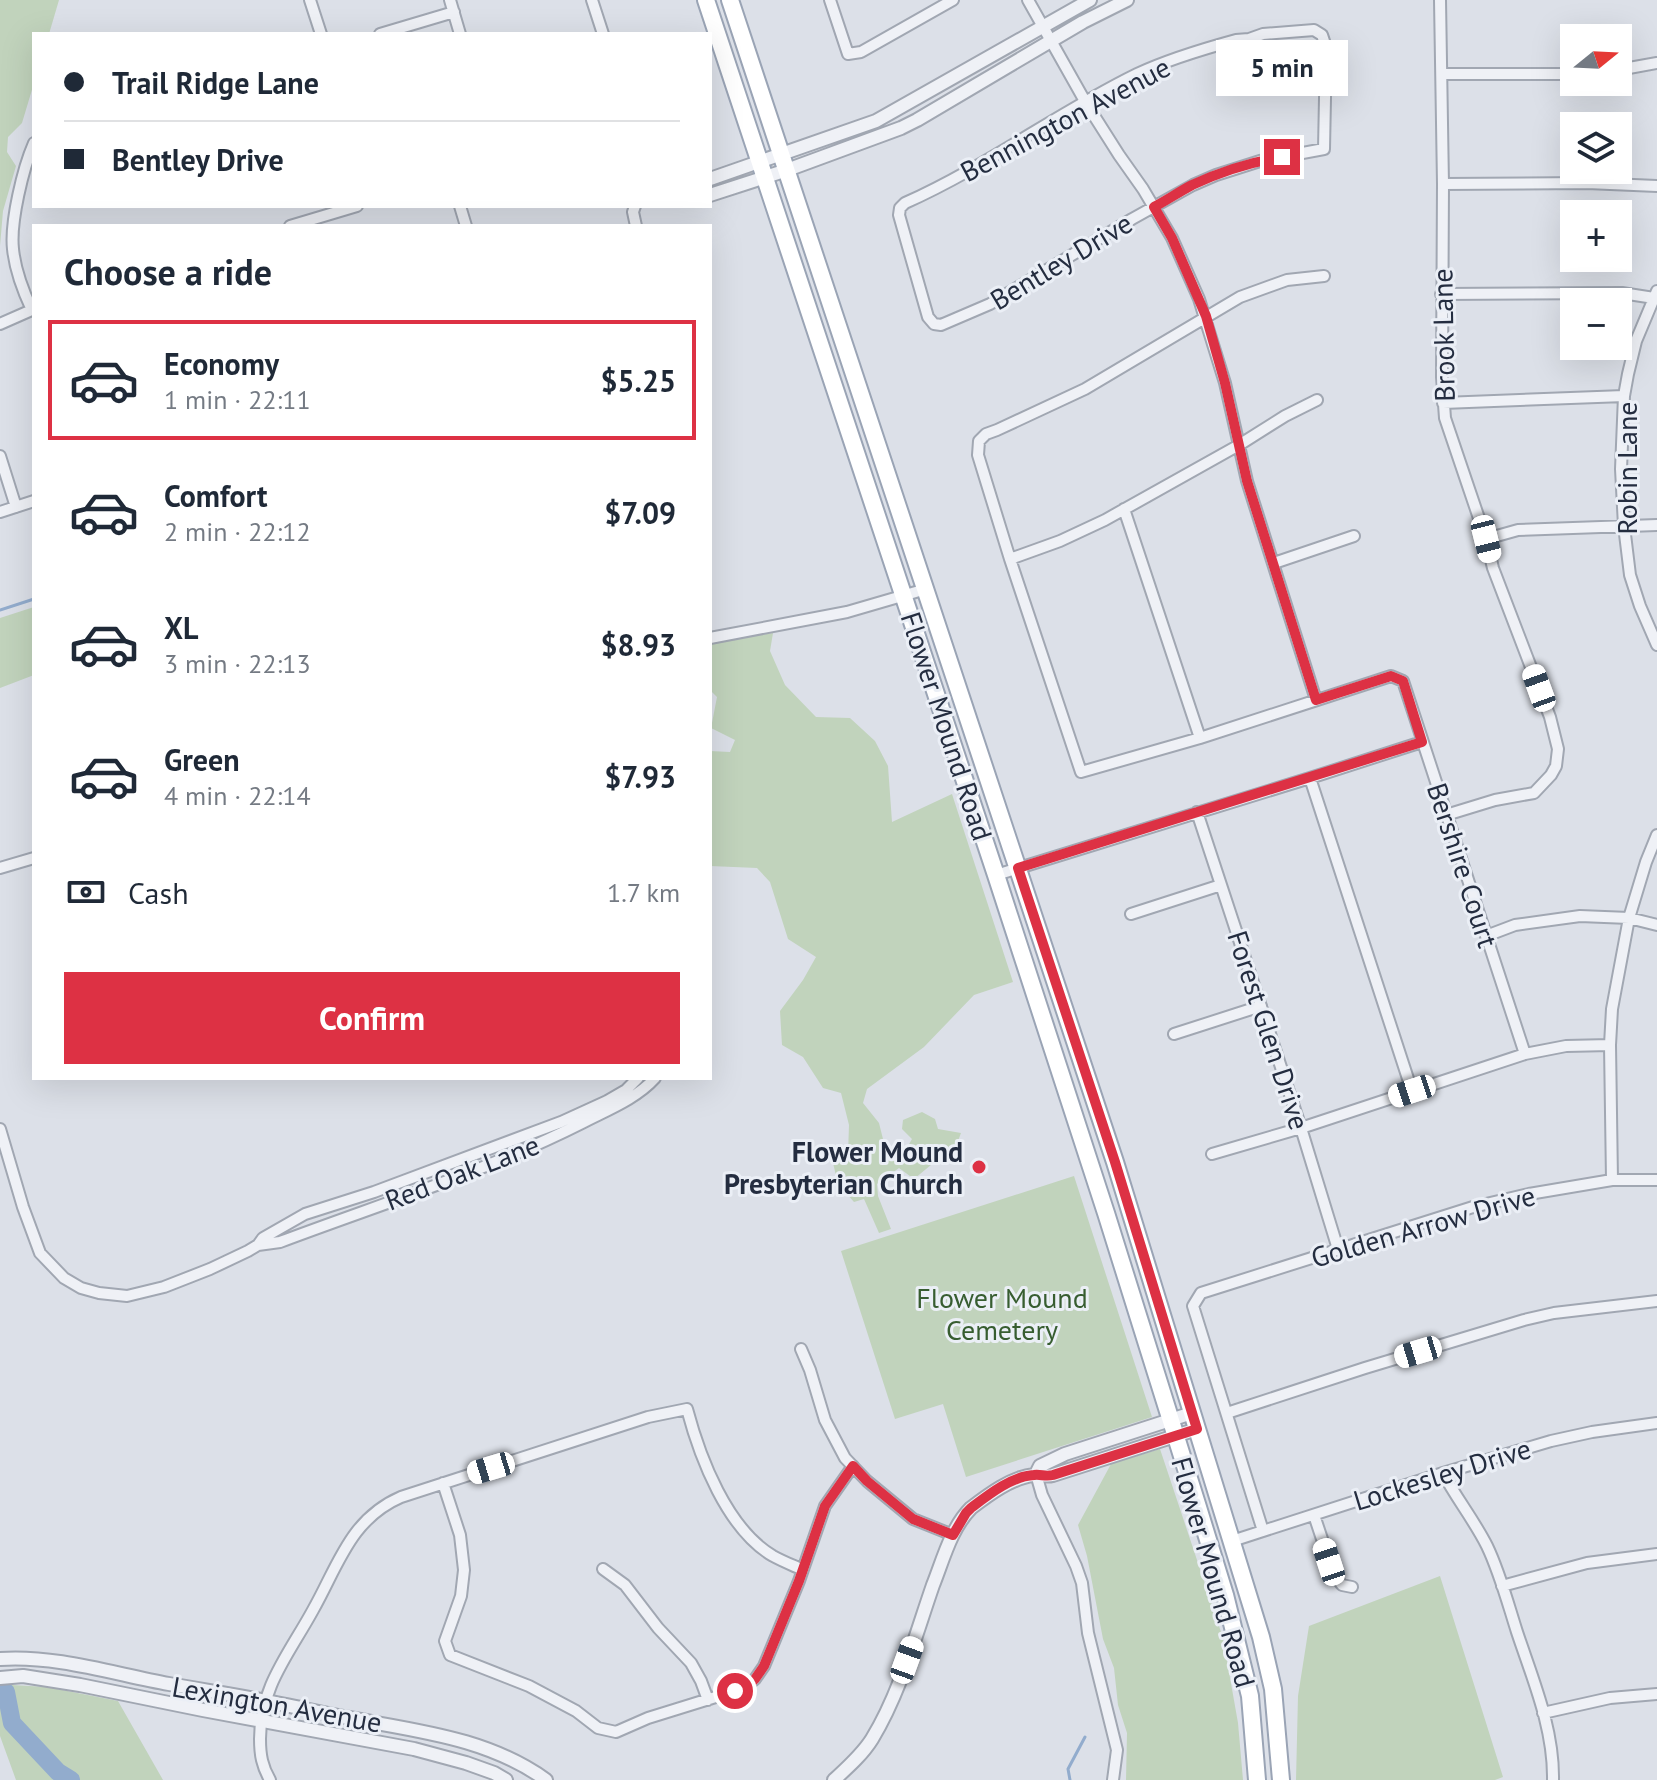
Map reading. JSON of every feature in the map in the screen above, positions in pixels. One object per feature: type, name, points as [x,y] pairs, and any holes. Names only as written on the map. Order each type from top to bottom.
[{"type":"main road","name":"Flower Mound Road","points":[[706,0],[996,875],[1174,1428],[1225,1595],[1246,1681],[1256,1748],[1257,1780]]},
{"type":"main road","name":"Flower Mound Road","points":[[730,0],[1115,1162],[1261,1637],[1273,1689],[1281,1780]]},
{"type":"main road","points":[[1091,1170],[1115,1162]]},
{"type":"street","points":[[310,0],[320,32]]},
{"type":"street","points":[[450,0],[459,32]]},
{"type":"street","points":[[592,0],[602,32]]},
{"type":"street","points":[[830,0],[848,54],[861,52],[953,0]]},
{"type":"street","points":[[1028,0],[1086,103],[1172,238],[1206,316],[1247,481],[1316,700],[1081,772],[1010,559],[978,455],[979,441],[986,434],[1085,389],[1206,316],[1240,297],[1274,283],[1324,276]]},
{"type":"street","points":[[712,194],[894,112],[1090,0]]},
{"type":"street","points":[[784,162],[880,136],[917,120],[1083,22],[1127,0]]},
{"type":"street","name":"Brook Lane","points":[[1440,0],[1441,294],[1445,418],[1493,568],[1550,717],[1558,749],[1551,775],[1534,793],[1495,800],[1446,815]]},
{"type":"street","points":[[387,32],[454,12]]},
{"type":"street","name":"Bennington Avenue","points":[[934,324],[928,317],[899,215],[900,208],[1159,64],[1216,45],[1263,34],[1314,30],[1322,35],[1326,47],[1324,149]]},
{"type":"street","points":[[1632,67],[1657,63]]},
{"type":"street","points":[[1442,74],[1560,74]]},
{"type":"street","points":[[32,148],[26,162],[13,231],[14,260],[32,307]]},
{"type":"street","name":"Bentley Drive","points":[[934,324],[952,322],[990,304],[1193,185],[1260,161],[1324,149]]},
{"type":"street","points":[[712,179],[762,170]]},
{"type":"street","points":[[1443,184],[1657,186]]},
{"type":"street","points":[[297,224],[350,208]]},
{"type":"street","points":[[1441,294],[1656,294]]},
{"type":"street","name":"Robin Lane","points":[[1656,294],[1636,341],[1624,396],[1621,469],[1630,575],[1657,645]]},
{"type":"street","points":[[0,324],[32,309]]},
{"type":"street","points":[[1443,403],[1624,396]]},
{"type":"street","points":[[1010,559],[1060,541],[1124,509],[1317,400]]},
{"type":"street","points":[[0,456],[16,507]]},
{"type":"street","points":[[0,512],[32,502]]},
{"type":"street","points":[[1124,509],[1200,738]]},
{"type":"street","points":[[1486,539],[1518,530],[1657,525]]},
{"type":"street","points":[[1274,563],[1354,536]]},
{"type":"street","points":[[712,638],[847,612],[926,589]]},
{"type":"street","name":"Bershire Court","points":[[1316,700],[1391,676],[1403,681],[1525,1054]]},
{"type":"street","points":[[996,875],[1422,742]]},
{"type":"street","points":[[1310,778],[1412,1091]]},
{"type":"street","name":"Forest Glen Drive","points":[[1197,812],[1338,1249]]},
{"type":"street","points":[[1612,1180],[1612,1009],[1629,918],[1657,835]]},
{"type":"street","points":[[0,868],[32,859]]},
{"type":"street","points":[[1131,914],[1221,885]]},
{"type":"street","points":[[1486,936],[1515,925],[1580,916],[1629,918],[1657,925]]},
{"type":"street","points":[[1174,1034],[1261,1006]]},
{"type":"street","points":[[1212,1154],[1525,1054],[1566,1046],[1610,1045]]},
{"type":"street","name":"Red Oak Lane","points":[[258,1245],[263,1238],[305,1214],[561,1122],[607,1101],[636,1080]]},
{"type":"street","name":"Red Oak Lane","points":[[0,1129],[40,1253],[64,1278],[85,1290],[127,1296],[164,1287],[258,1245],[280,1242],[503,1159],[617,1105],[653,1080]]},
{"type":"street","name":"Golden Arrow Drive","points":[[1227,1413],[1193,1306],[1201,1293],[1473,1207],[1612,1180],[1657,1180]]},
{"type":"street","points":[[1263,1531],[1227,1413],[1524,1320],[1554,1313],[1657,1301]]},
{"type":"street","points":[[801,1349],[825,1420],[845,1458],[867,1481],[913,1519],[953,1535]]},
{"type":"street","points":[[270,1780],[261,1758],[260,1720],[277,1671],[328,1583],[345,1546],[369,1517],[392,1501],[648,1417],[687,1409],[706,1467],[731,1512],[751,1538],[772,1556],[801,1569]]},
{"type":"street","points":[[1113,1780],[1117,1750],[1088,1633],[1082,1583],[1042,1495],[1036,1474],[1040,1466],[1065,1454],[1195,1421]]},
{"type":"street","name":"Lockesley Drive","points":[[1232,1541],[1551,1441],[1657,1423]]},
{"type":"street","points":[[443,1483],[460,1535],[464,1570],[461,1596],[445,1641],[450,1655],[529,1686],[576,1711],[598,1728],[616,1732],[648,1718],[735,1691],[755,1679],[769,1656],[825,1506],[853,1466]]},
{"type":"street","points":[[1443,1473],[1458,1502],[1478,1529],[1502,1586],[1552,1747],[1553,1780]]},
{"type":"street","points":[[834,1780],[862,1752],[880,1724],[907,1660],[948,1544],[966,1513],[1013,1481],[1036,1474]]},
{"type":"street","points":[[1314,1515],[1334,1575],[1342,1585],[1352,1587]]},
{"type":"street","points":[[1502,1586],[1587,1563],[1657,1554]]},
{"type":"street","points":[[603,1569],[625,1585],[658,1628],[691,1663],[708,1700]]},
{"type":"street","name":"Lexington Avenue","points":[[0,1659],[64,1663],[432,1732],[492,1750],[546,1780]]},
{"type":"street","name":"Lexington Avenue","points":[[0,1678],[23,1676],[66,1682],[414,1749],[466,1763],[506,1780]]},
{"type":"street","points":[[1543,1713],[1579,1703],[1657,1694]]},
{"type":"green space","points":[[0,0],[59,0],[50,32],[32,32],[32,90],[22,123],[8,137],[7,152],[16,166],[3,211],[0,246]]},
{"type":"green space","points":[[32,608],[32,676],[0,688],[0,618]]},
{"type":"green space","points":[[773,633],[770,651],[785,685],[816,717],[850,718],[875,741],[888,766],[892,822],[952,794],[1013,982],[974,995],[924,1047],[867,1089],[863,1103],[879,1123],[883,1139],[892,1153],[908,1146],[912,1139],[902,1129],[903,1120],[922,1112],[935,1119],[938,1129],[961,1133],[955,1149],[914,1179],[899,1168],[877,1184],[878,1196],[891,1229],[879,1233],[864,1199],[854,1202],[838,1184],[833,1163],[848,1154],[849,1125],[841,1093],[823,1088],[803,1057],[782,1045],[780,1011],[816,957],[788,939],[770,882],[757,868],[712,866],[712,751],[730,752],[735,740],[712,728],[717,697],[712,692],[712,643]]},
{"type":"green space","name":"Flower Mound Cemetery","points":[[1074,1176],[1152,1417],[966,1477],[943,1404],[895,1419],[841,1251]]},
{"type":"green space","points":[[1160,1449],[1223,1638],[1238,1723],[1243,1780],[1126,1780],[1127,1733],[1078,1525],[1111,1464]]},
{"type":"green space","points":[[1440,1576],[1503,1777],[1495,1780],[1296,1780],[1298,1696],[1309,1626]]},
{"type":"green space","points":[[0,1687],[47,1687],[118,1701],[163,1780],[16,1780],[0,1736]]},
{"type":"waterway","points":[[0,610],[32,600]]},
{"type":"waterway","points":[[6,1692],[12,1723],[58,1772],[71,1780]]},
{"type":"waterway","points":[[1070,1780],[1068,1769],[1085,1737]]},
{"type":"place","name":"Flower Mound Presbyterian Church","points":[[979,1167]]},
{"type":"route","points":[[735,1691],[747,1686],[764,1666],[799,1581],[825,1506],[853,1466],[913,1519],[953,1535],[971,1508],[1013,1481],[1036,1474],[1043,1477],[1053,1475],[1197,1429],[1115,1162],[1018,868],[1422,742],[1403,681],[1397,678],[1391,676],[1316,700],[1247,481],[1206,316],[1172,238],[1154,207],[1216,175],[1282,157]]}]
